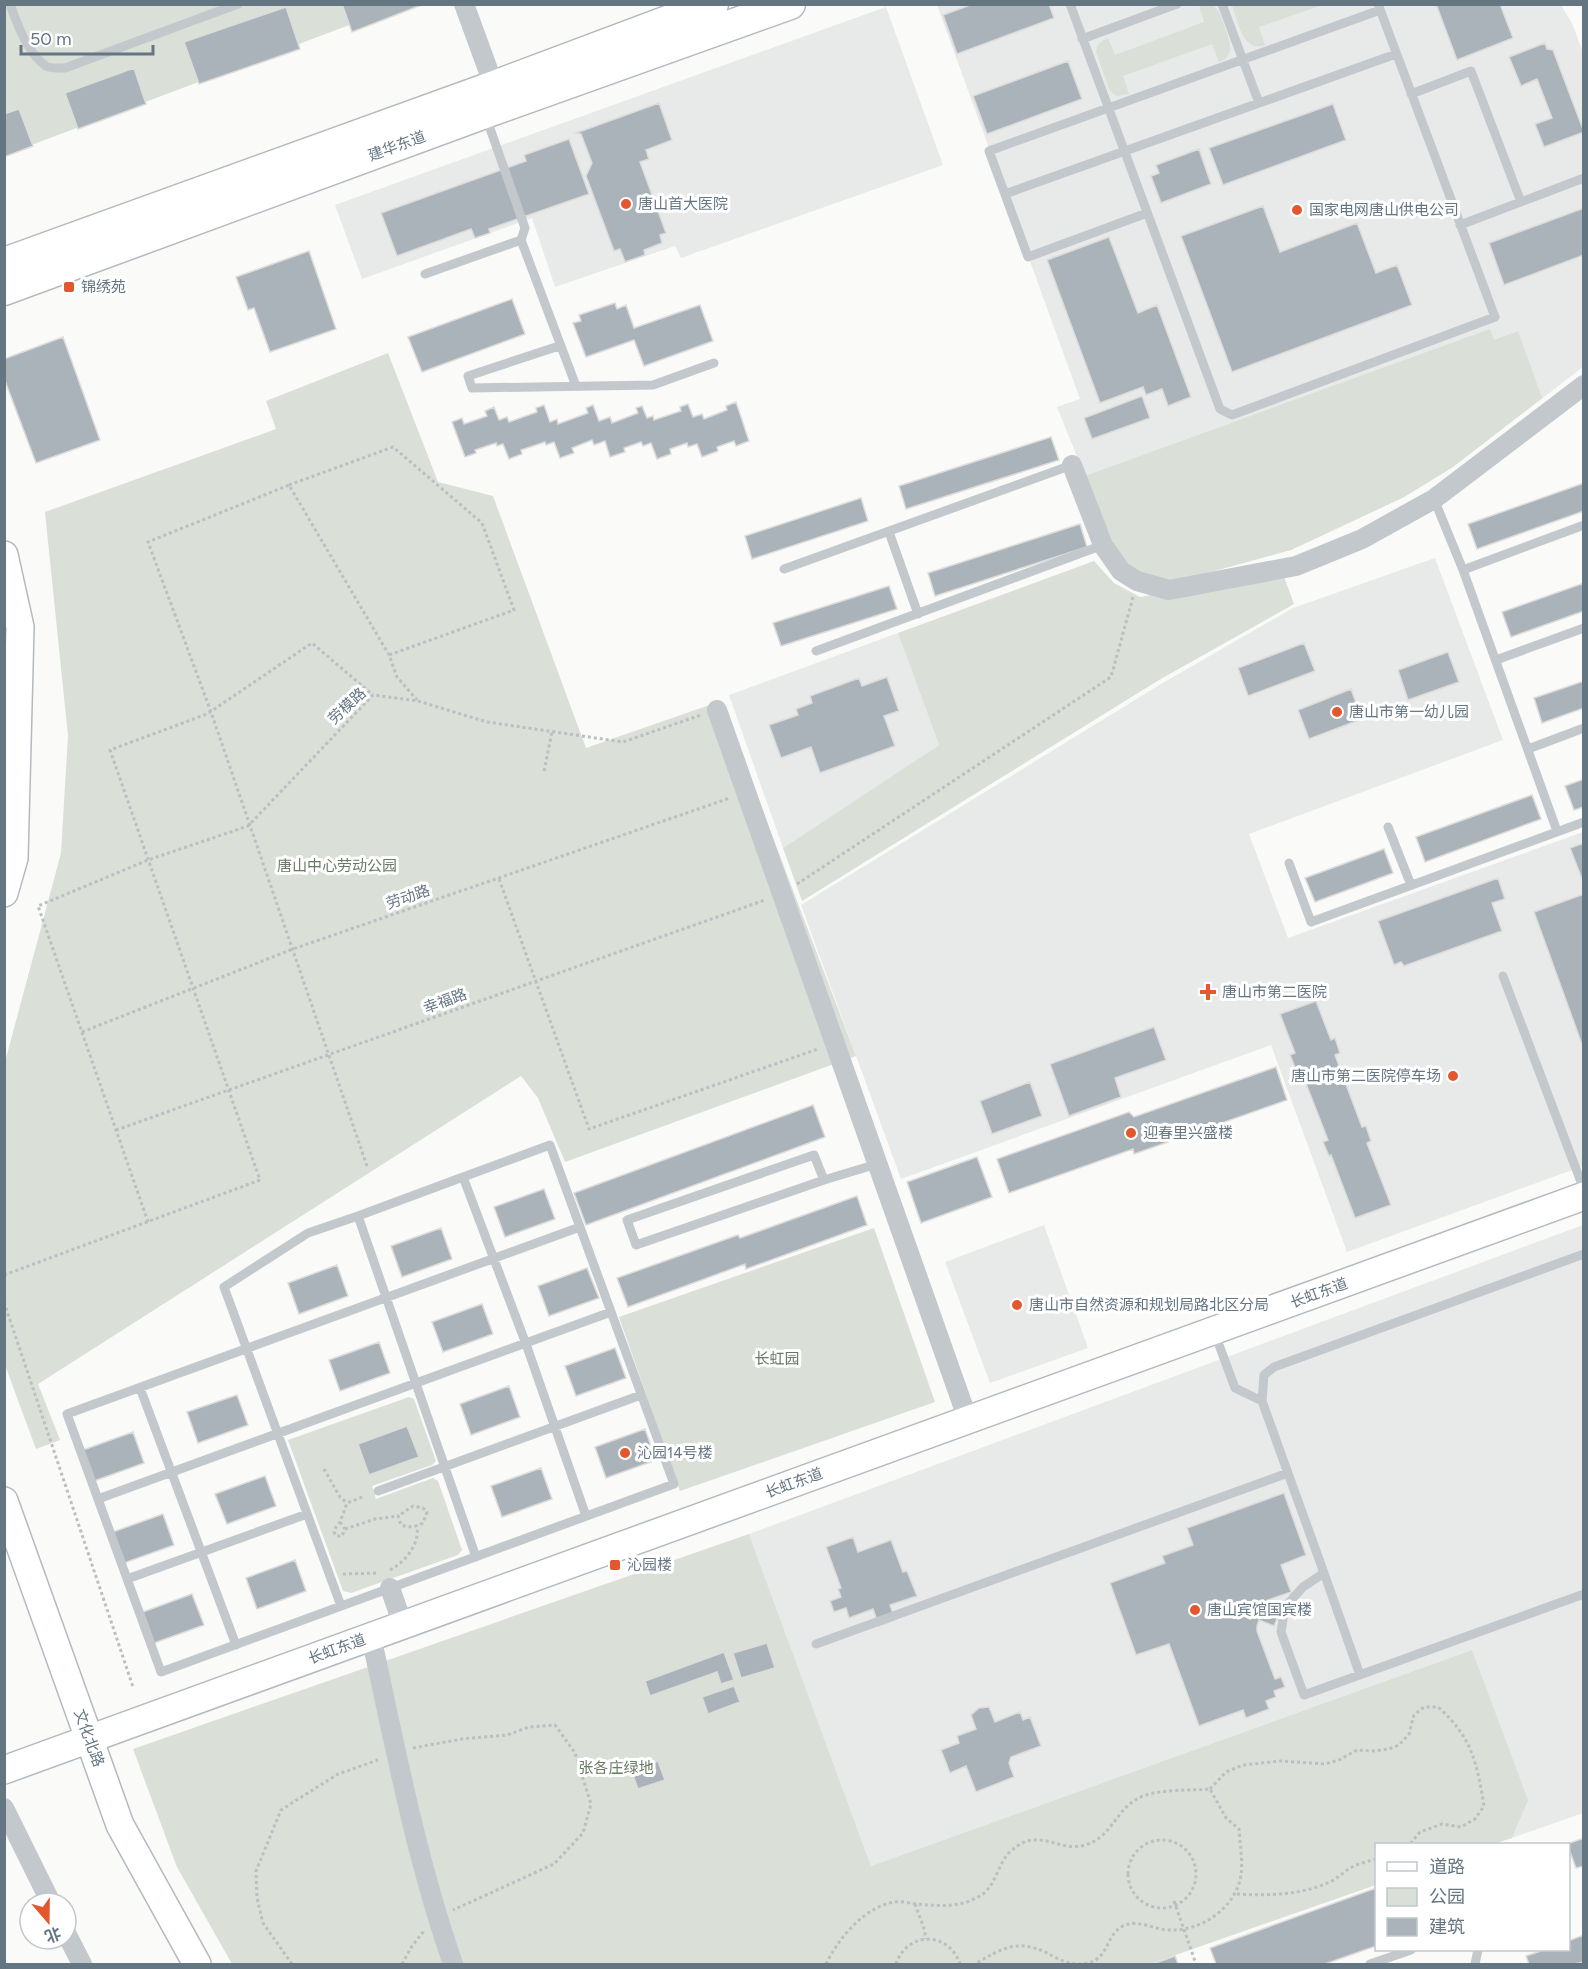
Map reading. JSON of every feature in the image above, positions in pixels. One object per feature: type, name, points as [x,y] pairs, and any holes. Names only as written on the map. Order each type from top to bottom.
[{"type":"main road","name":"建华东道","points":[[4,290],[490,100],[713,4]]},
{"type":"main road","name":"建华东道","points":[[4,263],[490,100],[790,4]]},
{"type":"street","points":[[464,4],[490,100]]},
{"type":"street","points":[[1072,465],[1103,545],[1121,570],[1137,581],[1169,590],[1296,566],[1362,540],[1434,499],[1584,385]]},
{"type":"street","points":[[4,555],[20,627],[14,858],[4,893]]},
{"type":"street","points":[[717,710],[968,1420]]},
{"type":"street","name":"长虹东道","points":[[4,1770],[1584,1196]]},
{"type":"street","name":"文化北路","points":[[4,1501],[120,1825],[196,1965]]},
{"type":"street","points":[[390,1588],[403,1625]]},
{"type":"street","points":[[371,1636],[436,1917],[453,1965]]},
{"type":"street","points":[[4,1808],[45,1891]]},
{"type":"street","points":[[75,1951],[82,1965]]},
{"type":"lane","points":[[10,4],[19,29],[36,57],[48,67],[65,68],[238,4]]},
{"type":"lane","points":[[1070,4],[1082,39],[1147,213],[1220,409],[1232,415],[1495,317],[1379,7],[989,151],[1028,257],[1147,213]]},
{"type":"lane","points":[[1082,39],[1177,4]]},
{"type":"lane","points":[[1222,4],[1259,103]]},
{"type":"lane","points":[[1005,194],[1396,54]]},
{"type":"lane","points":[[1411,94],[1471,71],[1521,202]]},
{"type":"lane","points":[[490,100],[525,228],[521,240],[559,346],[576,386]]},
{"type":"lane","points":[[1460,225],[1584,178]]},
{"type":"lane","points":[[425,274],[521,240]]},
{"type":"lane","points":[[559,346],[468,376],[472,388],[653,385],[714,363]]},
{"type":"lane","points":[[784,569],[1072,465]]},
{"type":"lane","points":[[1434,499],[1463,570],[1557,831]]},
{"type":"lane","points":[[1463,570],[1584,525]]},
{"type":"lane","points":[[889,532],[918,614]]},
{"type":"lane","points":[[816,651],[1103,545]]},
{"type":"lane","points":[[1496,660],[1584,628]]},
{"type":"lane","points":[[1528,748],[1584,728]]},
{"type":"lane","points":[[1289,863],[1311,922],[1584,822]]},
{"type":"lane","points":[[1388,827],[1411,885]]},
{"type":"lane","points":[[1503,975],[1584,1190]]},
{"type":"lane","points":[[341,1606],[247,1349],[224,1287],[308,1233],[550,1145],[580,1227],[611,1312],[641,1395],[674,1484],[161,1672],[67,1414],[140,1388],[247,1349],[387,1298],[494,1259],[580,1227]]},
{"type":"lane","points":[[824,1180],[814,1155],[627,1220],[636,1245],[877,1164]]},
{"type":"lane","points":[[464,1177],[586,1516]]},
{"type":"lane","points":[[358,1216],[447,1467],[476,1557]]},
{"type":"lane","points":[[1360,1675],[1262,1401],[1264,1375],[1274,1367],[1584,1254]]},
{"type":"lane","points":[[98,1499],[611,1312]]},
{"type":"lane","points":[[1214,1330],[1235,1388],[1262,1401]]},
{"type":"lane","points":[[140,1388],[236,1645]]},
{"type":"lane","points":[[378,1491],[641,1395]]},
{"type":"lane","points":[[816,1644],[1288,1473]]},
{"type":"lane","points":[[127,1579],[307,1514]]},
{"type":"lane","points":[[1324,1573],[1303,1587],[1285,1607],[1281,1632],[1304,1695],[1584,1594]]},
{"type":"lane","points":[[1370,1965],[1408,1951]]},
{"type":"path","points":[[367,1166],[211,712],[148,542],[289,485],[393,447],[482,523],[514,610],[389,655]]},
{"type":"path","points":[[289,485],[389,655],[397,677],[418,701]]},
{"type":"path","name":"幸福路","points":[[116,1131],[782,894],[1111,677],[1137,581]]},
{"type":"path","points":[[4,1275],[260,1180],[110,750],[211,712],[312,643],[373,694]]},
{"type":"path","name":"劳模路","points":[[82,1032],[38,906],[148,860],[249,824],[373,694],[418,701],[487,723],[622,742],[717,710]]},
{"type":"path","points":[[544,771],[552,732]]},
{"type":"path","name":"劳动路","points":[[82,1032],[292,950],[746,792]]},
{"type":"path","points":[[499,878],[589,1130],[823,1048]]},
{"type":"path","points":[[82,1032],[148,1222]]},
{"type":"path","points":[[4,1302],[133,1686]]},
{"type":"path","points":[[324,1469],[340,1497],[347,1503]]},
{"type":"path","points":[[378,1491],[347,1503],[334,1532],[336,1536],[342,1536],[345,1529],[375,1519],[398,1516],[413,1506],[423,1508],[427,1516],[423,1523],[408,1528],[401,1526],[398,1516]]},
{"type":"path","points":[[340,1522],[345,1529]]},
{"type":"path","points":[[341,1574],[385,1572],[402,1563],[413,1546],[418,1532],[417,1526]]},
{"type":"path","points":[[826,1965],[846,1934],[858,1920],[871,1911],[895,1902],[960,1905],[981,1896],[990,1887],[1011,1851],[1024,1842],[1036,1839],[1046,1840],[1071,1848],[1085,1845],[1101,1838],[1135,1800],[1168,1791],[1210,1789],[1226,1772],[1243,1765],[1281,1761],[1325,1764],[1339,1760],[1357,1750],[1389,1749],[1399,1745],[1409,1734],[1414,1715],[1424,1707],[1438,1707],[1465,1737],[1473,1755],[1484,1806],[1475,1820],[1461,1827],[1442,1824],[1420,1832],[1412,1843]]},
{"type":"path","points":[[292,1965],[263,1923],[256,1898],[256,1871],[281,1810],[338,1774],[396,1751],[462,1739],[507,1735],[529,1727],[555,1725],[575,1753],[591,1804],[583,1833],[554,1864],[436,1917],[412,1946],[402,1965]]},
{"type":"path","points":[[975,1965],[988,1955],[1023,1945],[1070,1963],[1079,1964],[1099,1957],[1107,1950],[1111,1936],[1123,1926],[1138,1922],[1153,1928],[1184,1930],[1209,1920],[1224,1909],[1237,1894],[1242,1875],[1239,1829],[1226,1818],[1210,1789]]},
{"type":"path","points":[[1167,1840],[1189,1853],[1194,1861],[1196,1869],[1194,1886],[1183,1900],[1174,1903],[1165,1907],[1154,1907],[1143,1902],[1135,1894],[1130,1884],[1128,1873],[1131,1862],[1136,1852],[1145,1845],[1167,1840]]},
{"type":"path","points":[[1237,1894],[1286,1894],[1315,1888],[1333,1881],[1353,1866],[1375,1860]]},
{"type":"path","points":[[1174,1903],[1196,1965]]},
{"type":"path","points":[[915,1904],[925,1931],[925,1939]]},
{"type":"path","points":[[896,1965],[905,1948],[925,1939],[936,1940],[946,1945],[954,1952],[960,1965]]},
{"type":"shaded area","name":"国家电网唐山供电公司","points":[[937,5],[1561,5],[1572,23],[1583,53],[1583,367],[1453,467],[1404,497],[1291,550],[1085,476],[1057,407],[1080,399]]},
{"type":"shaded area","points":[[886,7],[943,165],[681,258],[675,246],[555,287],[532,218],[362,279],[335,205]]},
{"type":"shaded area","name":"唐山市第二医院","points":[[1435,558],[1503,740],[1249,834],[1288,938],[1583,832],[1583,1166],[1347,1252],[1271,1045],[901,1179],[801,905],[1161,684],[1293,608]]},
{"type":"shaded area","points":[[898,633],[939,745],[783,848],[729,695]]},
{"type":"shaded area","name":"唐山市自然资源和规划局路北区分局","points":[[1044,1225],[1088,1348],[990,1383],[945,1262]]},
{"type":"shaded area","points":[[1583,1225],[1583,1813],[1512,1838],[1527,1800],[1472,1650],[871,1866],[749,1534]]},
{"type":"green space","points":[[5,5],[402,5],[5,155]]},
{"type":"green space","points":[[1199,5],[1211,5],[1219,13],[1230,45],[1225,59],[1219,62],[1212,44],[1123,76],[1129,94],[1117,96],[1110,91],[1096,52],[1103,40],[1108,38],[1115,55],[1204,22]]},
{"type":"green space","points":[[1232,5],[1322,5],[1259,27],[1265,45],[1257,46],[1246,40],[1242,34]]},
{"type":"green space","points":[[1490,329],[1494,340],[1518,331],[1542,398],[1453,467],[1404,497],[1291,550],[1174,582],[1141,579],[1117,552],[1085,476]]},
{"type":"green space","name":"唐山中心劳动公园","points":[[388,353],[438,482],[493,496],[586,748],[721,701],[856,1056],[565,1162],[538,1098],[521,1076],[38,1384],[60,1440],[36,1449],[5,1365],[5,1062],[61,853],[68,736],[45,512],[276,429],[266,401]]},
{"type":"green space","points":[[1094,561],[1114,583],[1140,597],[1282,571],[1294,604],[1159,680],[802,901],[783,848],[939,745],[898,633]]},
{"type":"green space","name":"长虹园","points":[[874,1228],[935,1402],[680,1491],[619,1317]]},
{"type":"green space","points":[[409,1397],[414,1399],[436,1461],[432,1465],[372,1486],[376,1499],[433,1478],[438,1481],[462,1550],[458,1555],[351,1593],[343,1591],[288,1440]]},
{"type":"green space","name":"张各庄绿地","points":[[749,1534],[871,1866],[1472,1650],[1528,1800],[1512,1838],[1496,1843],[1375,1843],[1375,1885],[1150,1964],[232,1964],[177,1867],[133,1749]]},
{"type":"building","points":[[342,4],[424,4],[352,32]]},
{"type":"building","points":[[973,4],[1049,4],[1054,18],[957,54],[943,15]]},
{"type":"building","points":[[1436,4],[1500,4],[1513,38],[1457,60]]},
{"type":"building","points":[[286,7],[300,49],[199,84],[184,42]]},
{"type":"building","points":[[1545,43],[1547,49],[1553,50],[1584,132],[1544,147],[1535,124],[1552,118],[1537,79],[1521,86],[1509,57]]},
{"type":"building","points":[[1068,61],[1082,99],[987,134],[973,96]]},
{"type":"building","points":[[134,68],[146,104],[78,129],[65,93]]},
{"type":"building","name":"唐山首大医院","points":[[659,103],[672,140],[646,150],[649,159],[640,162],[666,233],[660,235],[662,243],[644,250],[645,255],[625,262],[620,249],[614,251],[586,176],[592,163],[581,134],[576,133]]},
{"type":"building","points":[[1333,104],[1346,140],[1223,185],[1209,148]]},
{"type":"building","points":[[19,109],[33,146],[4,157],[4,114]]},
{"type":"building","points":[[569,139],[589,194],[489,229],[490,233],[475,238],[471,229],[397,256],[381,213],[526,161],[524,155]]},
{"type":"building","points":[[1199,149],[1211,184],[1161,203],[1151,176],[1159,173],[1156,165]]},
{"type":"building","points":[[1263,206],[1280,252],[1357,223],[1376,273],[1397,265],[1412,305],[1232,372],[1181,236]]},
{"type":"building","points":[[1584,208],[1584,255],[1504,285],[1489,243]]},
{"type":"building","points":[[1109,237],[1138,313],[1157,305],[1191,397],[1168,406],[1162,389],[1146,395],[1143,387],[1100,403],[1047,260]]},
{"type":"building","points":[[309,251],[336,329],[270,352],[254,308],[248,310],[236,277]]},
{"type":"building","points":[[512,299],[525,334],[422,372],[408,337]]},
{"type":"building","points":[[615,303],[617,309],[626,305],[634,328],[700,305],[713,341],[644,366],[634,340],[586,357],[573,323],[581,321],[579,315]]},
{"type":"building","points":[[63,337],[100,440],[36,463],[4,378],[4,359]]},
{"type":"building","points":[[1142,396],[1150,418],[1092,439],[1084,418]]},
{"type":"building","points":[[736,402],[749,441],[736,446],[734,441],[717,447],[718,451],[702,457],[697,444],[688,447],[687,443],[670,449],[671,454],[657,459],[651,443],[643,446],[641,442],[624,448],[625,452],[610,457],[605,441],[594,445],[592,440],[572,448],[574,453],[560,458],[554,442],[546,445],[545,442],[521,450],[522,454],[509,459],[503,444],[497,446],[496,443],[475,450],[476,453],[465,457],[452,422],[462,418],[464,424],[487,416],[485,411],[494,407],[499,420],[507,417],[509,422],[537,412],[536,408],[544,405],[550,422],[557,419],[558,424],[588,413],[586,408],[593,405],[599,421],[610,417],[612,423],[638,413],[636,408],[642,406],[647,418],[653,416],[654,420],[681,411],[680,407],[688,404],[693,417],[702,414],[704,419],[727,410],[726,406]]},
{"type":"building","points":[[1051,437],[1059,460],[906,509],[899,486]]},
{"type":"building","points":[[1584,483],[1584,511],[1477,549],[1468,524]]},
{"type":"building","points":[[861,498],[868,521],[752,559],[745,536]]},
{"type":"building","points":[[1080,524],[1087,547],[935,596],[928,573]]},
{"type":"building","points":[[1584,583],[1584,611],[1511,637],[1502,612]]},
{"type":"building","points":[[889,586],[897,609],[781,646],[773,623]]},
{"type":"building","points":[[1304,643],[1315,671],[1248,696],[1238,668]]},
{"type":"building","points":[[1448,652],[1459,682],[1408,700],[1398,670]]},
{"type":"building","points":[[887,677],[899,711],[884,716],[895,746],[820,773],[811,747],[781,758],[769,725],[798,715],[796,709],[812,703],[810,696],[859,678],[862,686]]},
{"type":"building","points":[[1584,681],[1584,708],[1542,723],[1534,698]]},
{"type":"building","points":[[1351,689],[1362,719],[1309,739],[1298,710]]},
{"type":"building","points":[[1584,779],[1584,807],[1574,810],[1565,786]]},
{"type":"building","points":[[1532,795],[1541,819],[1425,862],[1416,837]]},
{"type":"building","points":[[1584,843],[1584,884],[1570,848]]},
{"type":"building","points":[[1384,849],[1393,873],[1315,902],[1305,878]]},
{"type":"building","points":[[1498,878],[1505,899],[1492,903],[1502,931],[1404,966],[1401,962],[1394,965],[1378,921]]},
{"type":"building","points":[[1584,894],[1584,1050],[1534,912]]},
{"type":"building","points":[[1316,1001],[1331,1040],[1335,1038],[1340,1053],[1335,1055],[1362,1127],[1366,1126],[1371,1141],[1367,1143],[1391,1205],[1355,1218],[1331,1155],[1329,1156],[1323,1142],[1328,1140],[1300,1068],[1296,1070],[1290,1055],[1295,1053],[1280,1014]]},
{"type":"building","points":[[1154,1027],[1166,1060],[1115,1078],[1121,1097],[1069,1116],[1050,1064]]},
{"type":"building","name":"迎春里兴盛楼","points":[[1276,1067],[1287,1100],[1134,1154],[1133,1149],[1009,1193],[997,1159],[1129,1112],[1134,1117]]},
{"type":"building","points":[[1030,1082],[1042,1116],[992,1134],[980,1101]]},
{"type":"building","points":[[813,1105],[825,1137],[586,1225],[574,1193]]},
{"type":"building","points":[[977,1157],[992,1197],[921,1223],[907,1182]]},
{"type":"building","points":[[544,1189],[555,1219],[505,1237],[494,1207]]},
{"type":"building","points":[[857,1196],[867,1225],[746,1269],[745,1264],[628,1307],[617,1278],[738,1235],[740,1238]]},
{"type":"building","points":[[441,1228],[452,1259],[402,1277],[391,1246]]},
{"type":"building","points":[[337,1265],[348,1296],[299,1314],[288,1283]]},
{"type":"building","points":[[587,1268],[599,1298],[549,1316],[538,1286]]},
{"type":"building","points":[[482,1304],[493,1334],[443,1352],[432,1322]]},
{"type":"building","points":[[379,1342],[390,1373],[340,1391],[329,1360]]},
{"type":"building","points":[[615,1348],[626,1378],[576,1396],[565,1366]]},
{"type":"building","points":[[509,1386],[520,1417],[471,1435],[460,1404]]},
{"type":"building","points":[[237,1395],[248,1425],[198,1443],[187,1412]]},
{"type":"building","points":[[407,1426],[419,1457],[369,1475],[358,1444]]},
{"type":"building","name":"沁园14号楼","points":[[645,1429],[656,1460],[606,1478],[595,1447]]},
{"type":"building","points":[[133,1432],[144,1463],[94,1481],[83,1450]]},
{"type":"building","points":[[541,1468],[552,1499],[502,1517],[491,1486]]},
{"type":"building","points":[[265,1476],[276,1506],[227,1524],[215,1494]]},
{"type":"building","name":"唐山宾馆国宾楼","points":[[1284,1493],[1306,1555],[1281,1565],[1291,1592],[1268,1600],[1262,1607],[1279,1614],[1274,1626],[1259,1620],[1257,1631],[1275,1679],[1281,1677],[1285,1687],[1274,1691],[1276,1697],[1266,1701],[1269,1709],[1246,1718],[1243,1710],[1199,1726],[1169,1644],[1136,1655],[1110,1583],[1165,1563],[1162,1556],[1193,1545],[1187,1528]]},
{"type":"building","points":[[163,1514],[174,1545],[124,1563],[113,1532]]},
{"type":"building","points":[[853,1537],[858,1552],[891,1540],[903,1572],[907,1571],[917,1596],[890,1605],[895,1620],[879,1626],[873,1609],[849,1618],[846,1608],[834,1612],[830,1601],[841,1597],[838,1589],[841,1588],[826,1547]]},
{"type":"building","points":[[295,1560],[306,1591],[257,1609],[246,1578]]},
{"type":"building","points":[[192,1594],[204,1625],[154,1643],[143,1612]]},
{"type":"building","points":[[767,1643],[775,1668],[741,1678],[733,1653]]},
{"type":"building","points":[[724,1652],[734,1680],[721,1684],[717,1672],[650,1696],[645,1681]]},
{"type":"building","points":[[734,1686],[740,1702],[708,1714],[702,1697]]},
{"type":"building","points":[[989,1707],[995,1722],[1020,1712],[1023,1720],[1030,1717],[1041,1746],[1011,1757],[1009,1763],[1014,1777],[976,1792],[966,1766],[950,1773],[941,1750],[959,1743],[957,1736],[976,1729],[971,1715],[979,1708]]},
{"type":"building","points":[[658,1761],[665,1780],[638,1789],[631,1770]]},
{"type":"building","points":[[1584,1838],[1584,1866],[1576,1868],[1570,1852],[1570,1843]]},
{"type":"building","points":[[1375,1888],[1375,1946],[1325,1964],[1216,1964],[1210,1948]]},
{"type":"building","points":[[1584,1935],[1584,1962],[1529,1964],[1526,1956],[1541,1951],[1570,1951],[1570,1940]]},
{"type":"building","points":[[1175,1956],[1178,1964],[1153,1964]]},
{"type":"place","name":"唐山首大医院","points":[[626,204]]},
{"type":"place","name":"国家电网唐山供电公司","points":[[1297,210]]},
{"type":"place","name":"锦绣苑","points":[[69,287]]},
{"type":"place","name":"唐山市第一幼儿园","points":[[1337,712]]},
{"type":"place","name":"唐山市第二医院","points":[[1208,992]]},
{"type":"place","name":"唐山市第二医院停车场","points":[[1453,1076]]},
{"type":"place","name":"迎春里兴盛楼","points":[[1131,1133]]},
{"type":"place","name":"唐山市自然资源和规划局路北区分局","points":[[1017,1305]]},
{"type":"place","name":"沁园14号楼","points":[[625,1453]]},
{"type":"place","name":"沁园楼","points":[[615,1565]]},
{"type":"place","name":"唐山宾馆国宾楼","points":[[1195,1610]]}]
